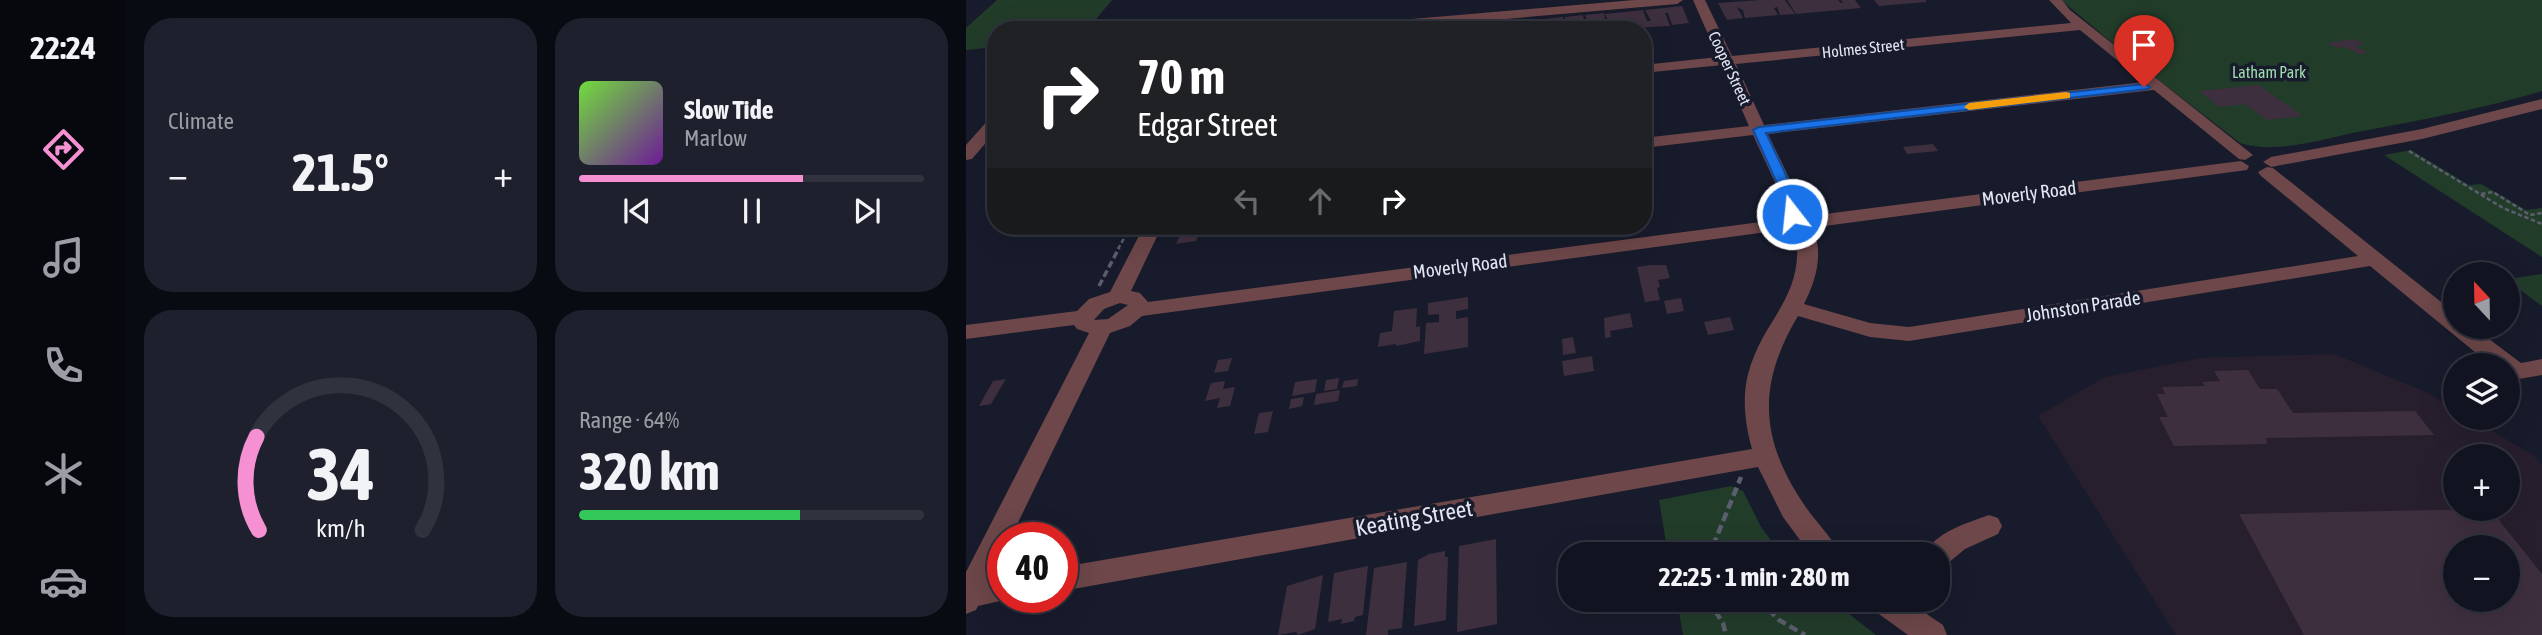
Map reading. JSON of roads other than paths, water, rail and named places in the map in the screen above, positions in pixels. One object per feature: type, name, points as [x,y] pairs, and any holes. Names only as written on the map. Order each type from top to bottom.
[{"type":"street","points":[[1434,21],[1677,0]]},
{"type":"street","name":"Cooper Street","points":[[1699,0],[1759,130],[1809,249],[1804,289],[1770,345],[1758,377],[1757,411],[1765,456],[1797,520],[1816,542]]},
{"type":"street","points":[[2055,0],[2066,13],[2158,85],[2243,160],[2250,171],[2422,134],[2542,104]]},
{"type":"street","name":"Holmes Street","points":[[1652,68],[2082,26]]},
{"type":"street","points":[[1652,143],[2158,85]]},
{"type":"street","points":[[966,134],[987,129]]},
{"type":"street","points":[[966,155],[987,133]]},
{"type":"street","name":"Moverly Road","points":[[1137,310],[1800,223],[2243,160]]},
{"type":"street","points":[[2269,167],[2443,315]]},
{"type":"street","points":[[1118,296],[1148,235]]},
{"type":"street","name":"Johnston Parade","points":[[1793,308],[1870,330],[1909,334],[2375,259]]},
{"type":"street","points":[[966,332],[1092,322],[1119,323],[1137,310],[1137,300],[1118,296],[1096,304],[1092,322],[967,598]]},
{"type":"street","points":[[2475,340],[2491,353]]},
{"type":"street","points":[[2520,370],[2542,367]]},
{"type":"street","name":"Keating Street","points":[[1078,576],[1765,456]]},
{"type":"street","points":[[1950,545],[1989,526]]},
{"type":"street","points":[[967,598],[987,593]]},
{"type":"street","points":[[1900,612],[1932,635]]},
{"type":"park label","name":"Latham Park","points":[[2269,72]]}]
